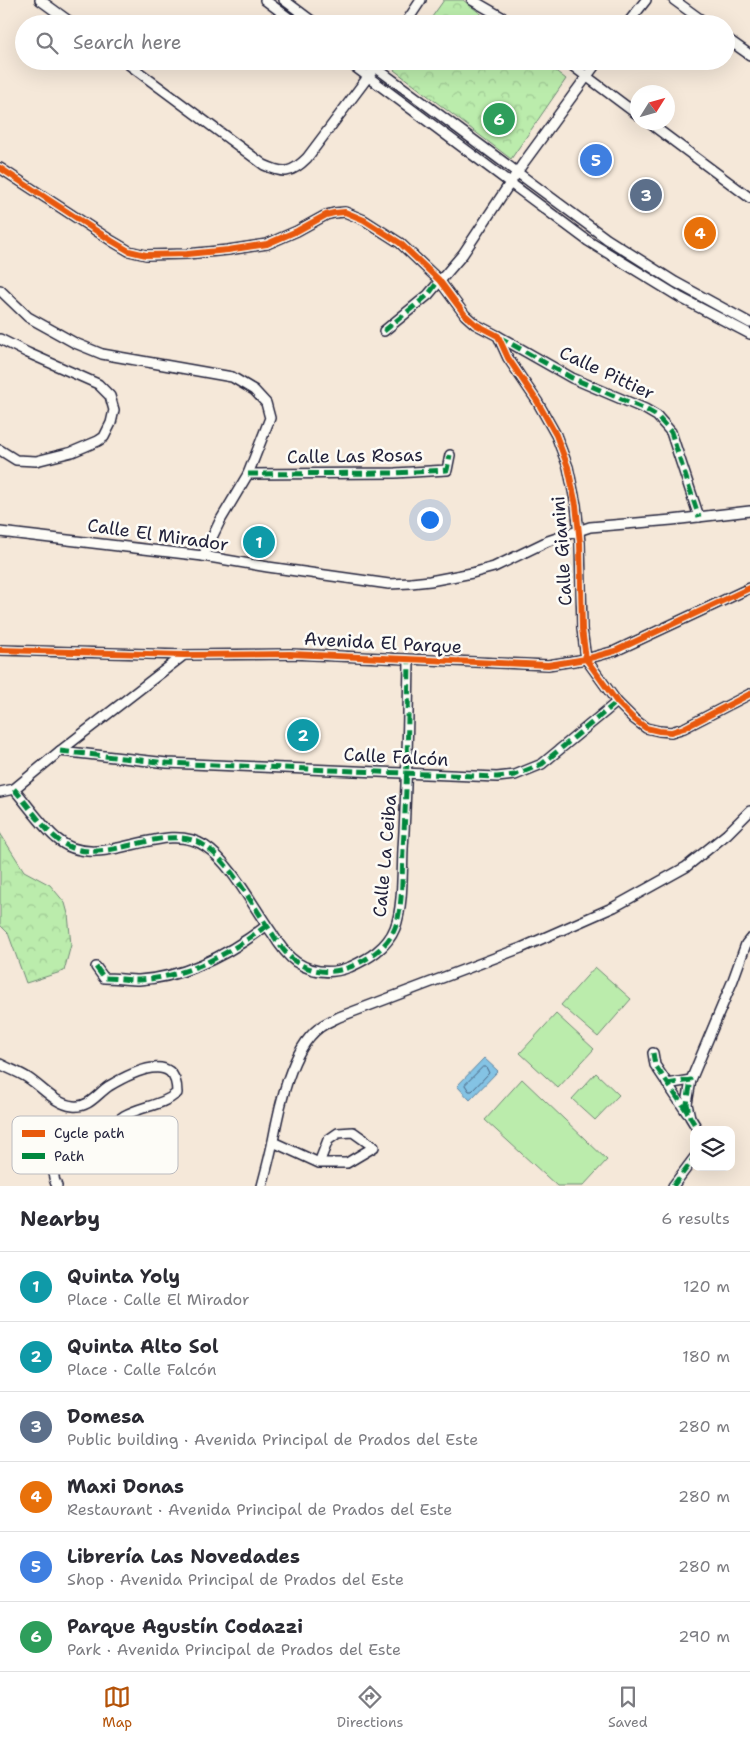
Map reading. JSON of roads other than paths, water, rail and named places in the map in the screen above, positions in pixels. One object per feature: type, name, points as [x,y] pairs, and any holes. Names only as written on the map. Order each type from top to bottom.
[{"type":"street","points":[[40,0],[61,15]]},
{"type":"street","points":[[265,0],[285,15]]},
{"type":"street","points":[[284,0],[304,15]]},
{"type":"street","points":[[411,15],[421,0]]},
{"type":"street","points":[[472,0],[498,15]]},
{"type":"street","points":[[634,15],[646,0]]},
{"type":"street","points":[[674,0],[695,15]]},
{"type":"street","points":[[735,44],[750,55]]},
{"type":"street","points":[[136,70],[264,165],[288,172],[295,169],[307,158],[374,70]]},
{"type":"street","points":[[358,70],[581,236],[681,298],[750,334]]},
{"type":"street","points":[[384,70],[516,173],[618,246],[675,282],[750,322]]},
{"type":"street","points":[[577,70],[630,109]]},
{"type":"street","points":[[384,331],[428,295],[463,254],[516,173],[591,70]]},
{"type":"street","points":[[659,130],[750,198]]},
{"type":"street","points":[[0,168],[112,241],[129,251],[146,255],[186,254],[266,244],[326,215],[345,212],[355,215],[400,243],[439,280],[465,315],[475,324],[498,336]]},
{"type":"street","points":[[0,290],[28,317],[68,339],[102,354],[232,377],[254,390],[266,403],[270,418],[248,474],[220,520],[203,556]]},
{"type":"street","name":"Calle Pittier","points":[[498,336],[572,378],[657,416],[671,432],[699,517]]},
{"type":"street","name":"Calle Gianini","points":[[498,336],[508,358],[537,401],[563,450],[573,488],[579,530],[581,620],[586,659],[617,702],[646,728],[658,731],[671,732],[684,728],[750,694]]},
{"type":"street","points":[[0,339],[98,384],[110,396],[114,410],[111,423],[104,436],[90,445],[72,452],[36,462],[16,460],[0,450]]},
{"type":"street","name":"Calle Las Rosas","points":[[248,474],[395,473],[447,470],[450,454]]},
{"type":"street","name":"Calle El Mirador","points":[[0,532],[203,556],[390,584],[430,582],[472,573],[494,566],[548,541],[590,527],[750,511]]},
{"type":"street","name":"Avenida El Parque","points":[[0,650],[290,654],[548,664],[586,659],[615,651],[750,588]]},
{"type":"street","points":[[0,792],[14,789],[184,654]]},
{"type":"street","name":"Calle La Ceiba","points":[[14,789],[56,839],[74,848],[89,851],[112,850],[173,837],[190,839],[205,846],[230,872],[266,926],[295,961],[312,971],[343,970],[374,954],[387,943],[395,928],[401,893],[408,774],[410,660]]},
{"type":"street","name":"Calle Falcón","points":[[60,751],[167,763],[496,777],[515,775],[529,770],[554,755],[617,702]]},
{"type":"street","points":[[262,1186],[273,1142],[277,1115],[289,1076],[301,1050],[318,1028],[339,1016],[521,948],[614,907],[686,867],[727,834],[750,812]]},
{"type":"street","points":[[96,967],[104,978],[138,980],[168,975],[205,964],[227,953],[266,926]]},
{"type":"street","points":[[690,1117],[687,1104],[691,1080],[746,944],[750,940]]},
{"type":"street","points":[[652,1053],[655,1065],[696,1126]]},
{"type":"street","points":[[0,1064],[28,1078],[64,1104],[74,1107],[86,1105],[108,1087],[148,1068],[161,1067],[171,1072],[177,1083],[177,1093],[169,1100],[125,1116]]},
{"type":"street","points":[[667,1084],[691,1080]]},
{"type":"street","points":[[273,1142],[319,1163],[347,1162],[374,1147],[352,1132],[338,1134],[328,1140],[319,1163]]},
{"type":"street","points":[[673,1186],[690,1163]]},
{"type":"street","points":[[53,1174],[53,1179],[57,1186]]},
{"type":"water","points":[[484,1058],[498,1071],[470,1100],[457,1086]]},
{"type":"place","name":"Parque Agustín Codazzi","points":[[499,119]]},
{"type":"place","name":"Librería Las Novedades","points":[[596,160]]},
{"type":"place","name":"Domesa","points":[[646,195]]},
{"type":"place","name":"Maxi Donas","points":[[700,233]]},
{"type":"place","name":"Quinta Yoly","points":[[259,542]]},
{"type":"place","name":"Quinta Alto Sol","points":[[303,735]]}]
